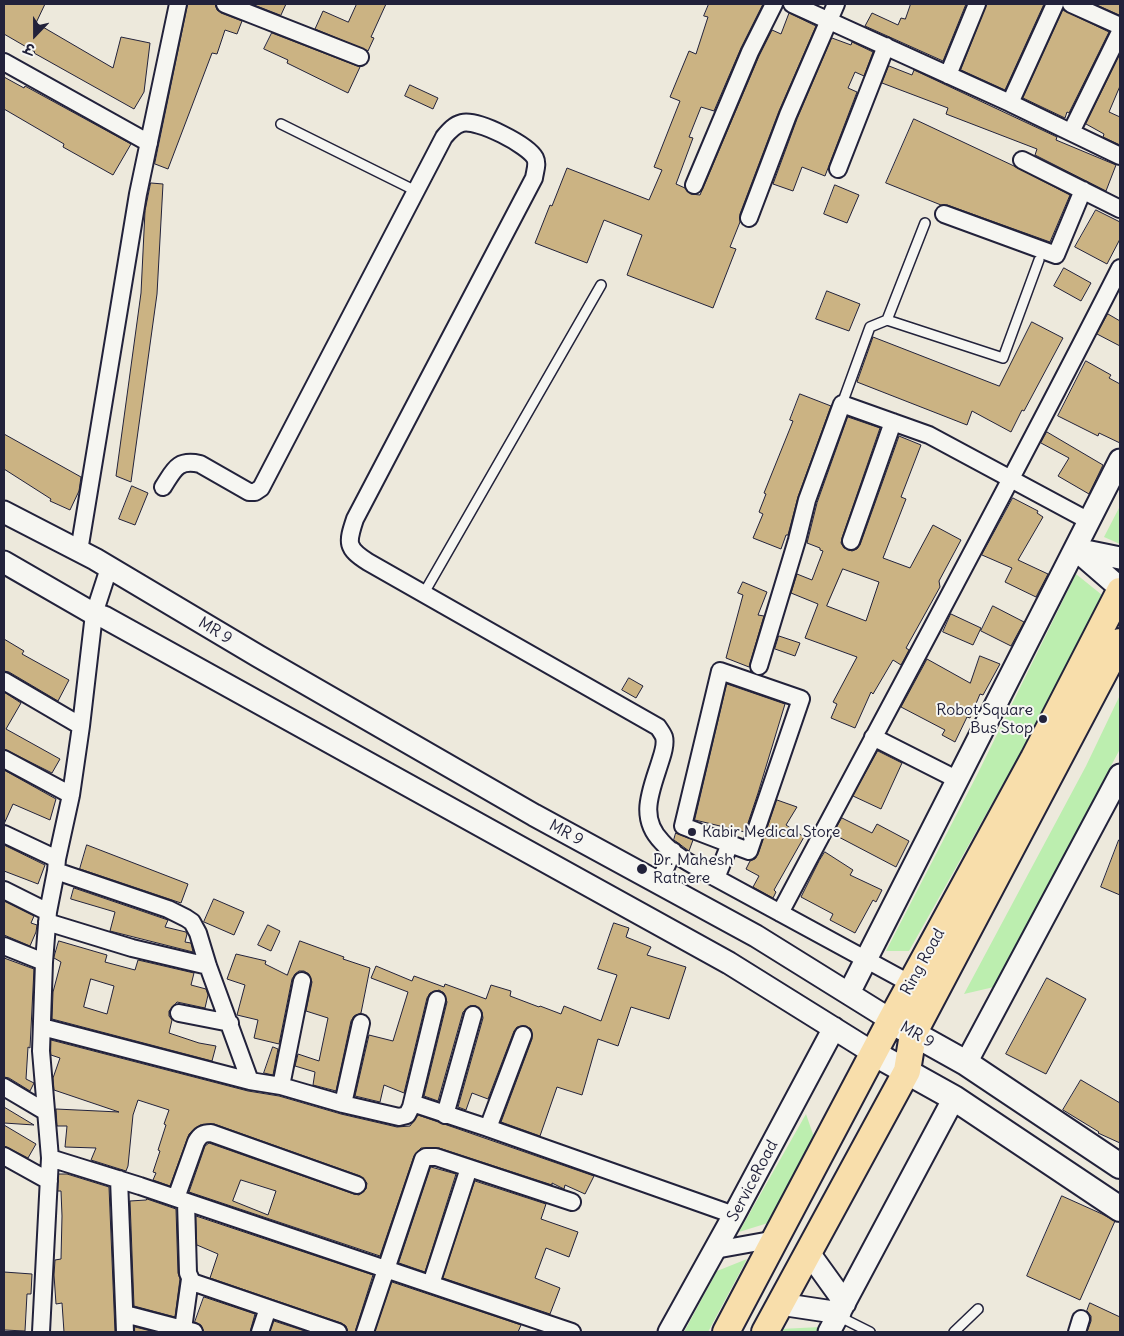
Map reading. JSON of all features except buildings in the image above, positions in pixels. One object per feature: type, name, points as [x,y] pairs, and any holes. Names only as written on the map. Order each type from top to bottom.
[{"type":"main road","name":"Ring Road","points":[[726,1332],[875,1054],[891,1020],[1029,767],[1120,590]]},
{"type":"main road","name":"Ring Road","points":[[765,1332],[907,1071],[913,1034],[1120,642]]},
{"type":"main road","name":"MR 9","points":[[891,1020],[966,1063],[1120,1166]]},
{"type":"main road","points":[[875,1054],[954,1098],[1120,1209]]},
{"type":"street","points":[[79,551],[138,194],[178,4]]},
{"type":"street","points":[[225,4],[360,57]]},
{"type":"street","points":[[694,185],[750,52],[774,4]]},
{"type":"street","points":[[792,4],[1010,103],[1120,156]]},
{"type":"street","points":[[749,218],[788,115],[836,4]]},
{"type":"street","points":[[948,75],[978,4]]},
{"type":"street","points":[[1010,103],[1055,4]]},
{"type":"street","points":[[1072,4],[1120,26]]},
{"type":"street","points":[[1070,132],[1120,32]]},
{"type":"street","points":[[838,169],[886,46]]},
{"type":"street","points":[[4,62],[149,143]]},
{"type":"street","points":[[163,487],[174,469],[182,463],[191,462],[200,464],[249,492],[255,492],[261,488],[444,137],[453,127],[463,123],[475,123],[491,128],[527,150],[534,157],[536,164],[534,178],[355,520],[349,537],[350,547],[355,554],[658,727],[664,736],[664,750],[647,812],[651,826],[662,842],[716,878],[865,961],[911,984]]},
{"type":"street","points":[[1022,160],[1120,209]]},
{"type":"street","points":[[944,214],[1056,255],[1083,190]]},
{"type":"street","points":[[780,913],[963,572],[1120,268]]},
{"type":"street","points":[[759,666],[797,540],[807,500],[842,404],[928,434],[1089,520]]},
{"type":"street","points":[[851,542],[893,422]]},
{"type":"street","points":[[849,993],[1120,460]]},
{"type":"street","name":"MR 9","points":[[4,512],[109,568],[534,815],[756,936],[891,1020]]},
{"type":"street","points":[[1075,549],[1120,558]]},
{"type":"street","points":[[1075,549],[1120,590]]},
{"type":"street","points":[[4,562],[94,614],[104,617],[729,963],[875,1054]]},
{"type":"street","points":[[41,1332],[50,1158],[41,1052],[44,962],[48,917],[71,796],[94,614],[109,568]]},
{"type":"street","points":[[720,671],[801,699],[749,850],[730,844],[683,826],[720,671]]},
{"type":"street","points":[[4,681],[81,726]]},
{"type":"street","points":[[874,737],[958,780]]},
{"type":"street","points":[[4,759],[71,796]]},
{"type":"street","points":[[966,1063],[1120,775]]},
{"type":"street","points":[[4,834],[57,865],[168,909],[192,922],[198,933],[208,966],[250,1081]]},
{"type":"street","points":[[716,878],[730,844]]},
{"type":"street","points":[[658,883],[673,851]]},
{"type":"street","points":[[4,890],[48,917],[132,948],[208,966]]},
{"type":"street","points":[[4,946],[44,962]]},
{"type":"street","points":[[281,1086],[302,982]]},
{"type":"street","points":[[42,1027],[250,1081],[281,1086],[342,1104],[399,1117],[406,1115],[412,1103],[437,1000]]},
{"type":"street","points":[[179,1013],[230,1023]]},
{"type":"street","points":[[445,1115],[472,1015]]},
{"type":"street","points":[[342,1104],[361,1023]]},
{"type":"street","name":"ServiceRoad","points":[[669,1332],[834,1028]]},
{"type":"street","points":[[488,1128],[522,1035]]},
{"type":"street","points":[[4,1087],[46,1112]]},
{"type":"street","points":[[838,1316],[954,1098]]},
{"type":"street","points":[[412,1103],[734,1215]]},
{"type":"street","points":[[125,1314],[189,1330],[190,1279],[181,1200],[199,1136],[211,1133],[357,1185]]},
{"type":"street","points":[[4,1156],[49,1181]]},
{"type":"street","points":[[365,1332],[423,1159],[426,1157],[432,1156],[572,1202]]},
{"type":"street","points":[[50,1158],[119,1179],[572,1332]]},
{"type":"street","points":[[431,1284],[470,1168]]},
{"type":"street","points":[[119,1179],[125,1332]]},
{"type":"street","points":[[715,1250],[776,1239]]},
{"type":"street","points":[[809,1253],[838,1316]]},
{"type":"street","points":[[190,1279],[199,1285],[268,1308],[314,1328],[338,1332]]},
{"type":"street","points":[[780,1304],[838,1316]]},
{"type":"street","points":[[260,1332],[268,1308]]},
{"type":"lane","points":[[282,124],[416,191]]},
{"type":"lane","points":[[887,320],[926,223]]},
{"type":"lane","points":[[842,404],[870,326],[887,320],[1003,358],[1039,260]]},
{"type":"lane","points":[[424,594],[600,284]]},
{"type":"lane","points":[[954,1332],[978,1310]]},
{"type":"lane","points":[[838,1316],[870,1332]]},
{"type":"green space","points":[[1120,506],[1120,544],[1104,537]]},
{"type":"green space","points":[[1076,574],[1107,599],[909,951],[886,951],[978,773]]},
{"type":"green space","points":[[1120,695],[1120,749],[994,987],[964,994],[1086,766]]},
{"type":"green space","points":[[806,1114],[815,1140],[768,1223],[739,1232]]},
{"type":"green space","points":[[747,1259],[708,1332],[684,1332],[717,1271]]},
{"type":"green space","points":[[821,1327],[818,1332],[779,1332],[780,1329]]},
{"type":"place","name":"Robot Square Bus Stop","points":[[1043,719]]},
{"type":"place","name":"Kabir Medical Store","points":[[692,832]]},
{"type":"place","name":"Dr. Mahesh Ratnere","points":[[642,869]]}]
